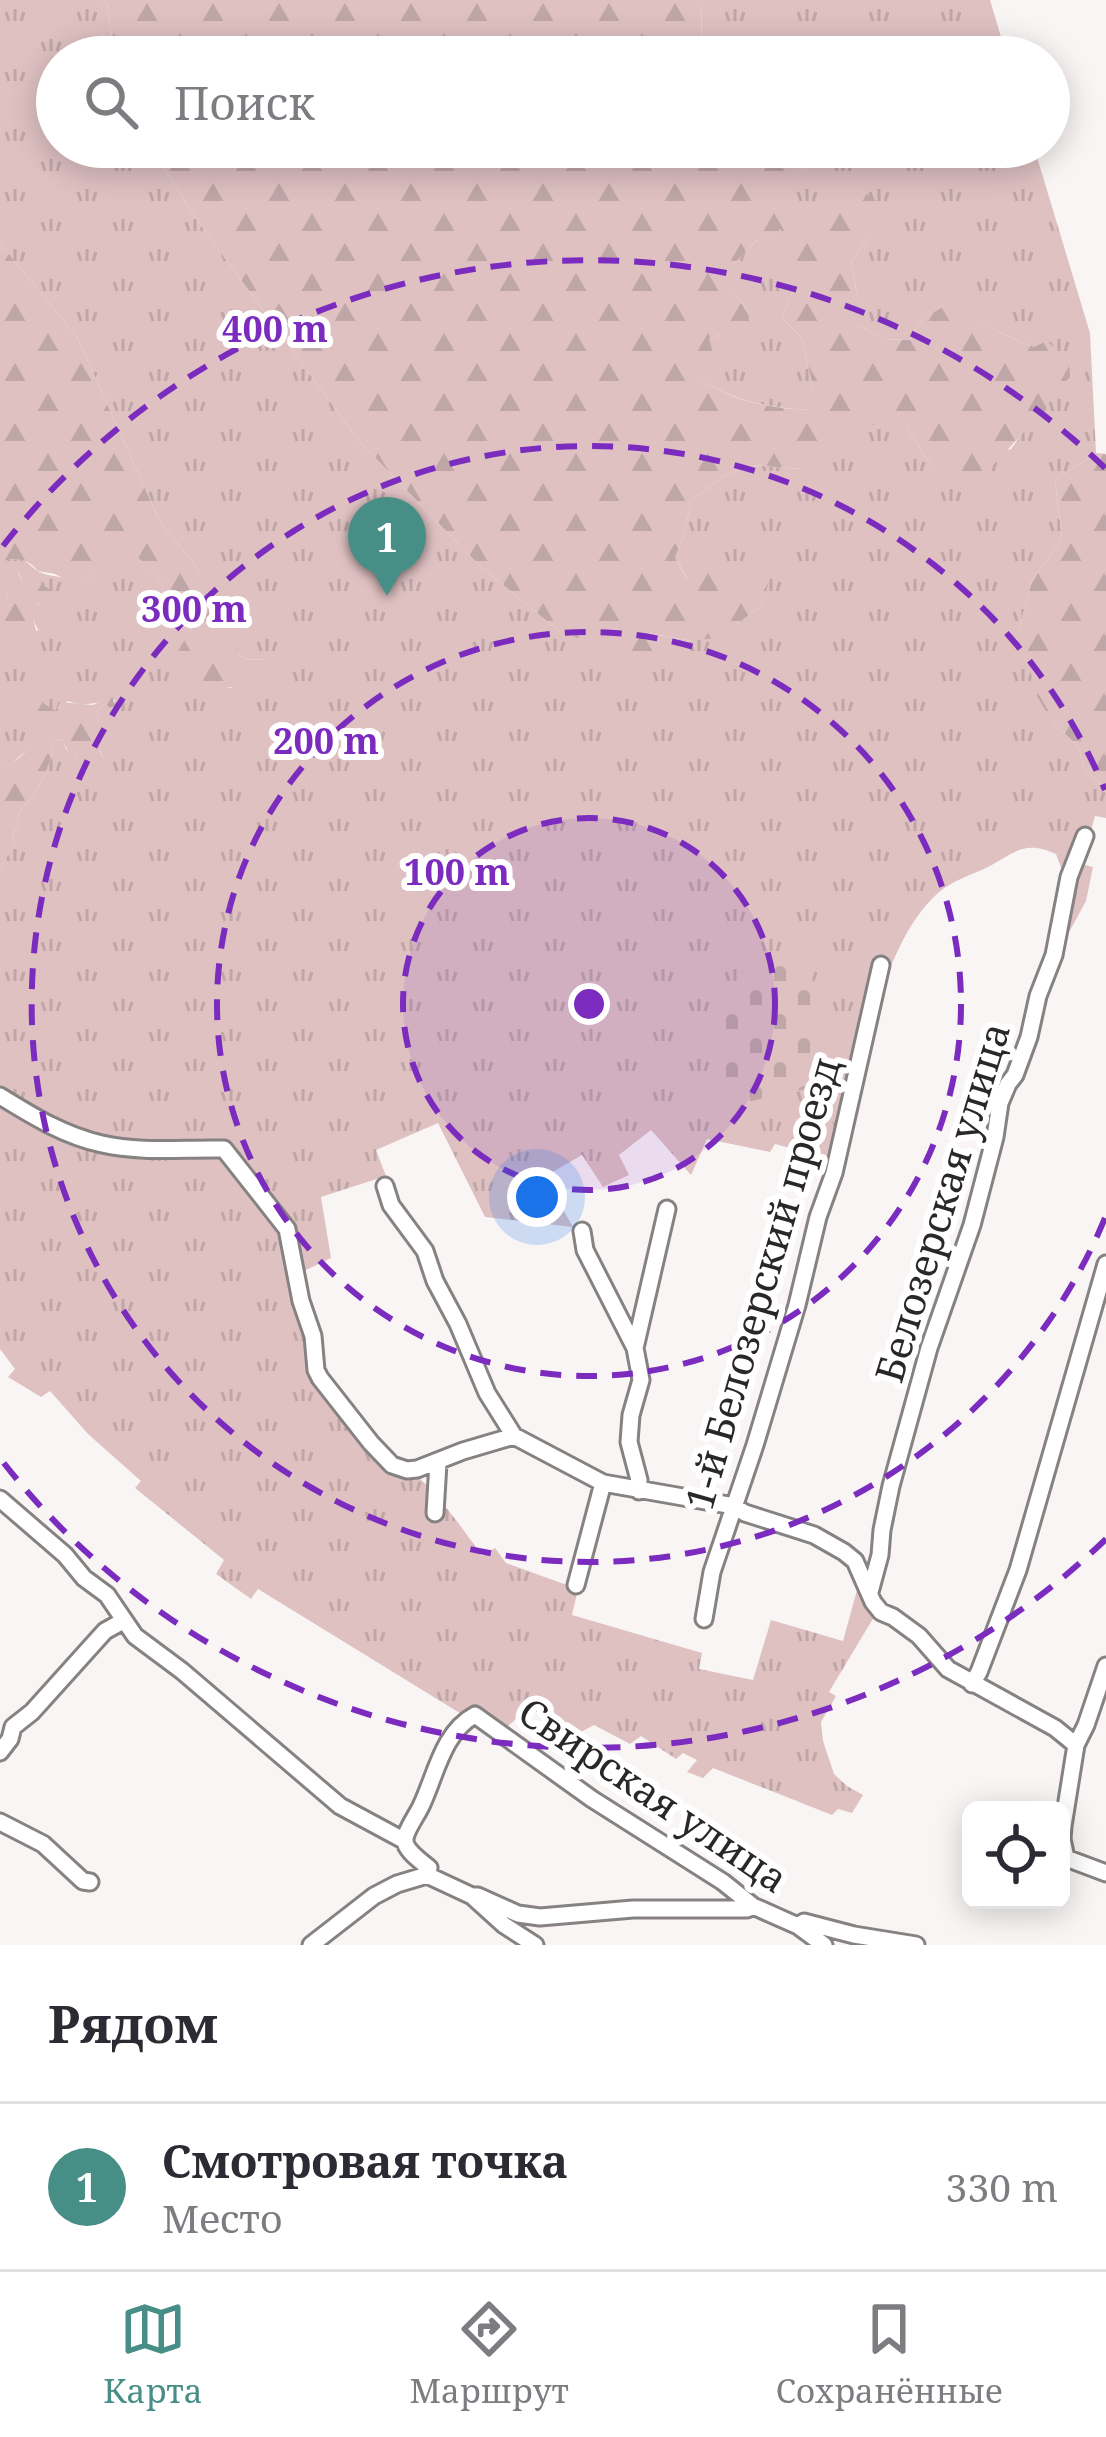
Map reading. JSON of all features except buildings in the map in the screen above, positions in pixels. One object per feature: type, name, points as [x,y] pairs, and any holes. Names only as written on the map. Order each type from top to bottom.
[{"type":"street","name":"Белозерская улица","points":[[870,1592],[890,1486],[916,1394],[972,1225],[1000,1102],[1016,1075],[1054,955],[1069,877],[1085,836]]},
{"type":"street","name":"1-й Белозерский проезд","points":[[704,1619],[712,1571],[755,1445],[834,1173],[881,964]]},
{"type":"street","points":[[0,1096],[44,1123],[102,1144],[224,1149],[287,1229],[320,1378],[392,1466],[417,1469],[514,1436]]},
{"type":"street","points":[[385,1186],[392,1205],[424,1251],[488,1394],[514,1436],[603,1483],[734,1506],[814,1535],[855,1561],[881,1612],[919,1636],[948,1669],[1055,1727],[1076,1745]]},
{"type":"street","points":[[639,1491],[629,1442],[640,1380],[635,1348],[667,1209]]},
{"type":"street","points":[[582,1231],[585,1250],[635,1348]]},
{"type":"street","points":[[972,1684],[1018,1570],[1106,1264]]},
{"type":"street","points":[[435,1513],[437,1463]]},
{"type":"street","points":[[576,1585],[603,1483]]},
{"type":"street","points":[[0,1498],[107,1595],[135,1636],[340,1806],[405,1841],[429,1868],[428,1875]]},
{"type":"street","points":[[0,1752],[10,1739],[7,1723],[32,1712],[105,1631],[123,1621]]},
{"type":"street","points":[[1106,1666],[1076,1745],[1062,1839],[1066,1858],[1106,1873]]},
{"type":"street","name":"Свирская улица","points":[[405,1841],[433,1772],[460,1725],[475,1715],[753,1906],[798,1926],[824,1945]]},
{"type":"street","points":[[0,1822],[43,1844],[83,1881],[90,1882]]},
{"type":"street","points":[[311,1945],[374,1896],[428,1875],[472,1896],[535,1945]]},
{"type":"street","points":[[472,1896],[518,1914],[540,1917],[633,1910],[748,1910],[753,1906]]},
{"type":"street","name":"Свирская улица","points":[[798,1926],[804,1922],[916,1945]]},
{"type":"green space","points":[[0,0],[102,0],[107,4],[112,36],[36,36],[36,168],[164,168],[359,441],[479,565],[560,632],[647,633],[692,641],[734,626],[763,605],[769,576],[688,580],[675,557],[691,501],[721,478],[750,465],[801,469],[808,410],[745,400],[688,371],[709,338],[720,335],[748,311],[734,292],[734,264],[756,241],[782,228],[781,251],[792,292],[782,318],[802,338],[813,387],[907,428],[932,467],[1011,449],[1024,431],[1034,347],[949,305],[923,318],[910,340],[884,339],[858,325],[851,262],[871,235],[816,203],[794,214],[781,180],[807,168],[1040,168],[1090,333],[1096,453],[1055,480],[1062,539],[1032,581],[1019,629],[1053,723],[1078,746],[1084,769],[1106,793],[1106,818],[1095,816],[1082,864],[1093,867],[1086,901],[1061,947],[1065,878],[1056,854],[1036,848],[1020,850],[938,893],[899,947],[885,982],[841,1162],[775,1144],[770,1152],[707,1139],[691,1175],[651,1130],[619,1155],[629,1175],[603,1187],[582,1155],[544,1177],[573,1227],[485,1217],[438,1123],[376,1150],[386,1176],[321,1197],[331,1258],[302,1272],[321,1368],[395,1464],[430,1489],[482,1556],[495,1548],[506,1563],[578,1589],[572,1615],[702,1653],[699,1669],[753,1680],[771,1620],[843,1641],[859,1583],[874,1617],[829,1692],[836,1696],[821,1722],[834,1774],[863,1795],[852,1813],[838,1809],[832,1815],[713,1768],[703,1778],[687,1772],[697,1760],[683,1753],[676,1759],[641,1736],[630,1744],[594,1725],[581,1732],[528,1708],[504,1730],[463,1715],[258,1589],[251,1599],[216,1574],[224,1560],[135,1488],[141,1481],[88,1434],[50,1391],[41,1397],[8,1377],[15,1369],[0,1349],[0,870],[15,842],[12,837],[19,811],[42,779],[53,742],[62,739],[77,759],[103,757],[97,710],[104,704],[114,706],[115,700],[68,701],[56,712],[43,703],[34,735],[37,741],[11,764],[0,766],[0,644],[8,648],[38,630],[32,617],[12,604],[4,606],[14,587],[39,605],[47,586],[23,581],[3,561],[22,560],[46,574],[86,581],[124,541],[161,582],[167,608],[191,630],[178,653],[195,673],[231,688],[265,659],[237,655],[225,638],[200,571],[160,522],[77,337],[0,243]]},
{"type":"green space","points":[[102,0],[701,0],[702,36],[112,36],[107,4]]},
{"type":"green space","points":[[701,0],[990,0],[1001,36],[702,36]]},
{"type":"green space","points":[[164,168],[807,168],[782,180],[794,213],[816,203],[829,179],[850,182],[878,202],[871,235],[851,262],[858,325],[884,339],[910,340],[923,318],[949,304],[1034,347],[1047,341],[1069,362],[1070,377],[1047,400],[1044,429],[1024,432],[986,473],[932,467],[907,428],[836,421],[813,387],[802,338],[782,318],[792,292],[777,277],[781,229],[756,241],[734,264],[734,292],[748,311],[751,337],[709,338],[715,362],[689,371],[745,400],[808,410],[828,432],[822,456],[801,469],[750,465],[721,478],[691,501],[675,557],[687,579],[713,562],[770,576],[763,605],[734,626],[729,636],[692,641],[648,633],[657,658],[637,658],[560,632],[479,565],[359,441]]},
{"type":"green space","points":[[0,243],[77,337],[160,522],[200,571],[230,620],[225,638],[236,642],[237,655],[266,659],[244,682],[221,688],[188,667],[177,653],[191,629],[167,608],[161,582],[124,542],[86,581],[74,584],[23,560],[4,561],[23,581],[41,583],[55,596],[47,605],[14,588],[8,592],[5,605],[20,603],[32,610],[36,635],[25,653],[13,654],[0,644]]},
{"type":"green space","points":[[1096,453],[1106,454],[1106,793],[1084,769],[1078,746],[1053,723],[1037,696],[1019,629],[1032,581],[1062,539],[1055,480]]},
{"type":"green space","points":[[110,689],[115,706],[104,704],[97,710],[98,724],[105,730],[105,742],[99,749],[103,758],[89,765],[72,755],[62,739],[53,742],[42,779],[19,811],[12,837],[15,842],[0,870],[0,766],[15,760],[36,741],[24,728],[26,706],[30,700],[56,711],[60,702],[93,705],[101,701],[102,690]]},
{"type":"green space","points":[[809,962],[833,1083],[725,1107],[719,1010],[745,969]]},
{"type":"place","name":"Смотровая точка","points":[[387,596]]}]
